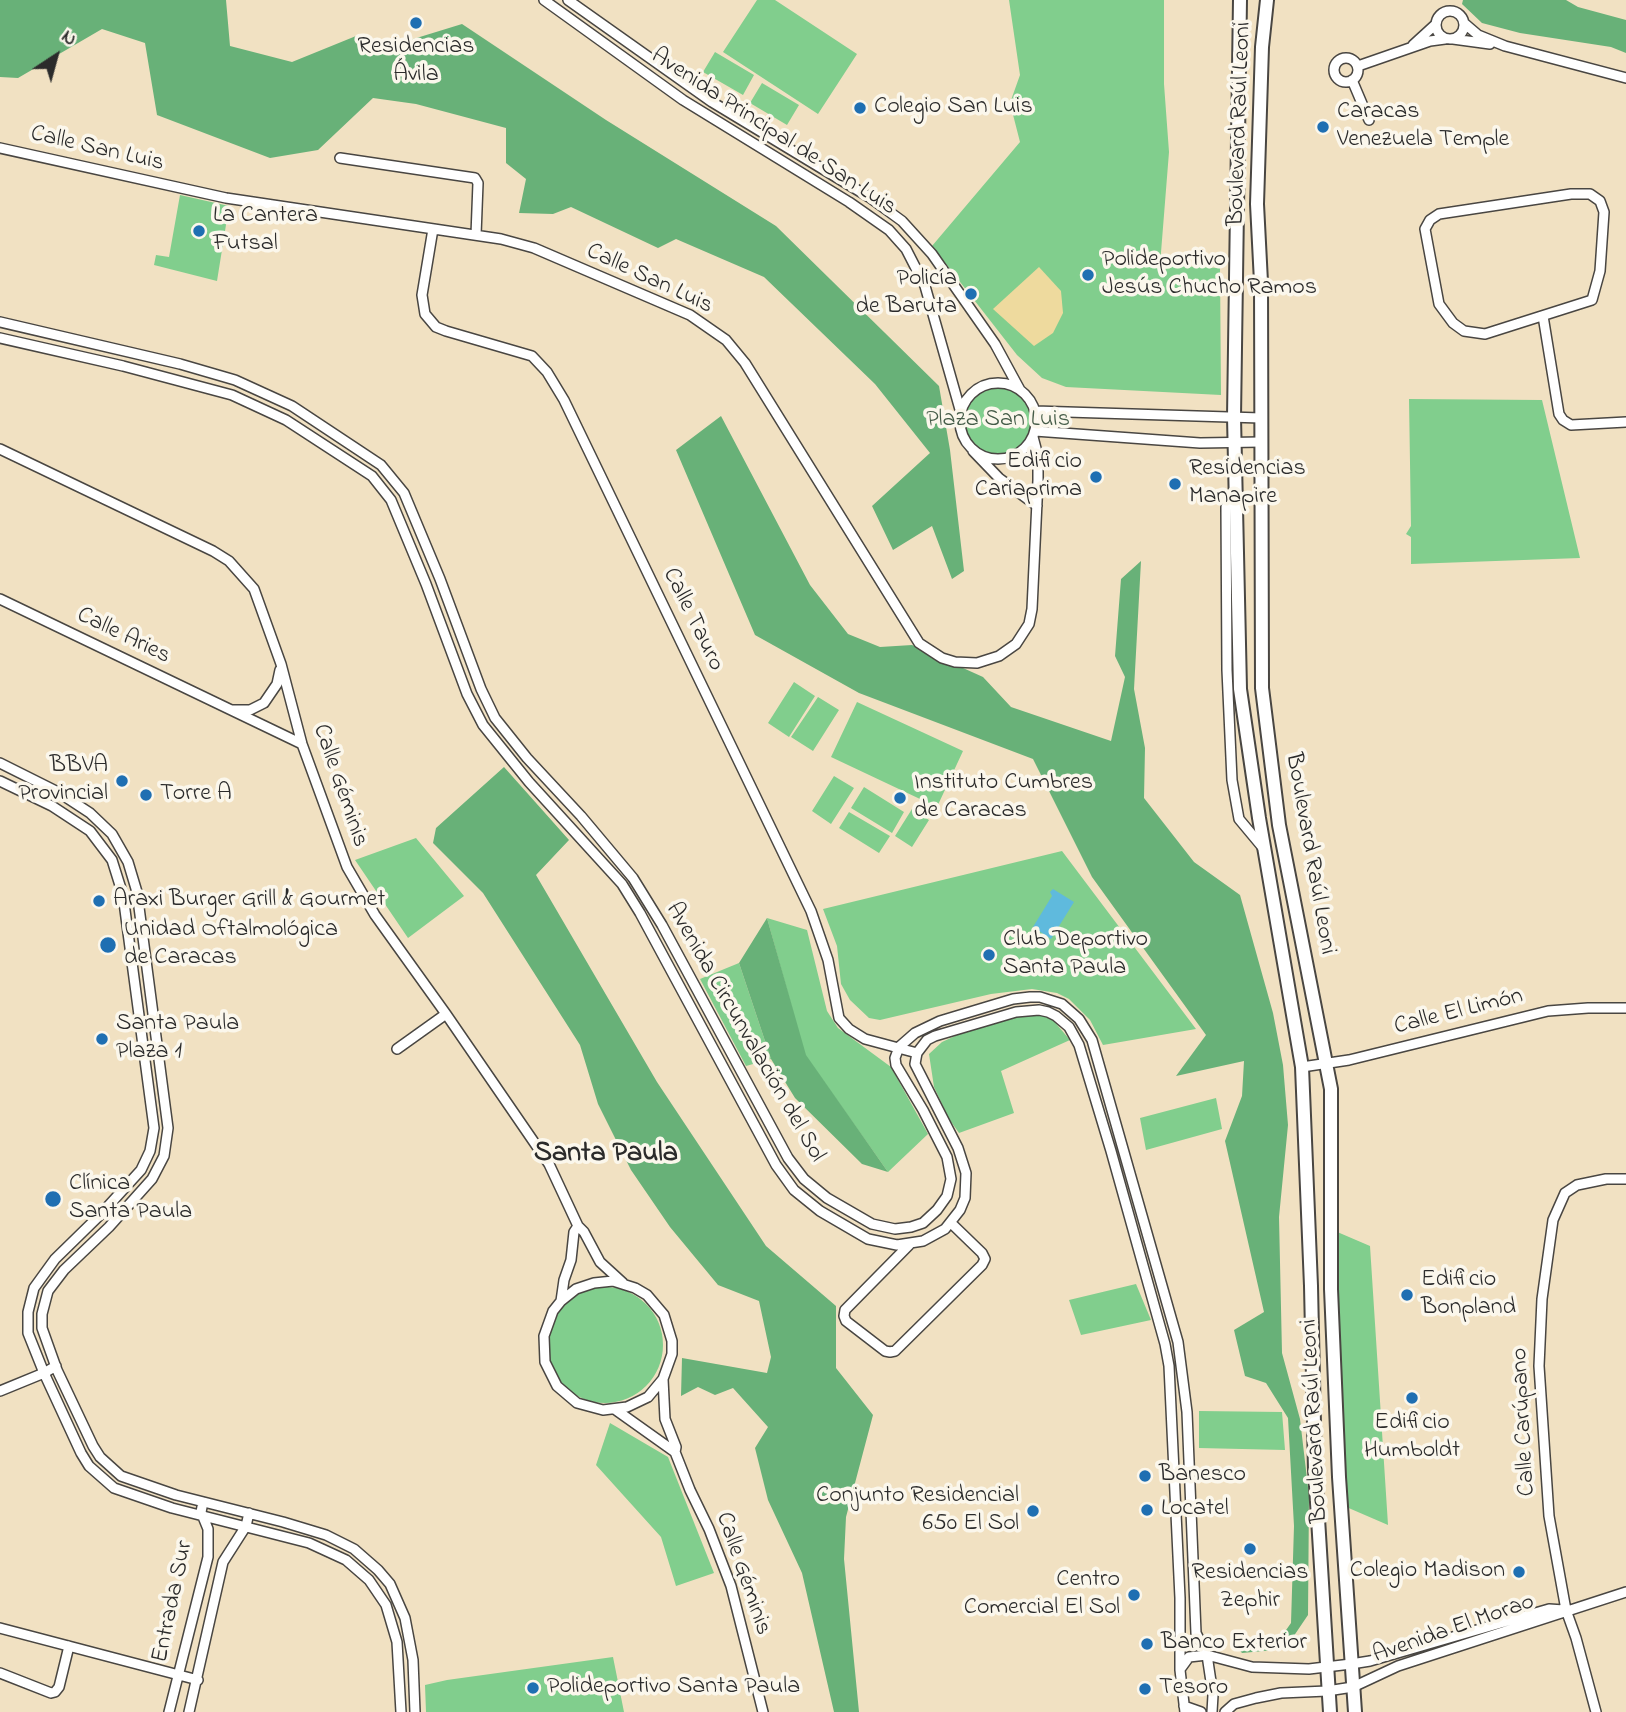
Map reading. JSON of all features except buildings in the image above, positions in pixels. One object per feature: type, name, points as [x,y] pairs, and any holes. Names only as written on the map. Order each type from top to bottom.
[{"type":"main road","name":"Boulevard Raúl Leoni","points":[[1240,0],[1234,416],[1240,689],[1302,1067],[1315,1470],[1330,1712]]},
{"type":"main road","name":"Boulevard Raúl Leoni","points":[[1266,0],[1257,204],[1261,282],[1262,688],[1279,825],[1331,1089],[1333,1329],[1339,1477],[1355,1712]]},
{"type":"street","name":"Avenida Principal de San Luis","points":[[544,0],[692,106],[849,202],[889,230],[905,250],[925,286],[961,413]]},
{"type":"street","name":"Avenida Principal de San Luis","points":[[568,0],[712,102],[869,197],[908,226],[932,254],[995,344],[1020,390]]},
{"type":"street","points":[[1449,39],[1437,33],[1437,20],[1447,0],[1464,23],[1478,35],[1505,46],[1626,78]]},
{"type":"street","points":[[1409,48],[1445,12],[1455,12]]},
{"type":"street","points":[[1449,39],[1464,30],[1464,23]]},
{"type":"street","points":[[1358,66],[1430,40],[1449,39],[1505,46]]},
{"type":"street","points":[[1347,58],[1358,66],[1358,74],[1352,80],[1341,80],[1336,75],[1335,67],[1339,61],[1347,58]]},
{"type":"street","points":[[1352,80],[1369,120]]},
{"type":"street","name":"Calle San Luis","points":[[0,148],[226,198],[476,235],[534,248],[690,315],[726,341],[745,363],[919,643],[942,658],[965,664],[989,660],[1016,644],[1029,624],[1037,506],[1038,456],[1034,434]]},
{"type":"street","points":[[340,158],[475,178],[478,183],[476,235]]},
{"type":"street","points":[[1571,194],[1590,194],[1600,201],[1604,212],[1600,271],[1595,296],[1587,302],[1543,316],[1485,334],[1464,331],[1453,323],[1439,304],[1425,229],[1430,220],[1439,215],[1571,194]]},
{"type":"street","name":"Calle Tauro","points":[[433,229],[422,295],[425,314],[436,327],[446,331],[531,356],[547,373],[564,400],[800,888],[828,960],[839,1018],[849,1029],[865,1039],[916,1053]]},
{"type":"street","points":[[1543,316],[1559,414],[1563,420],[1572,425],[1626,422]]},
{"type":"street","name":"Avenida Circunvalación del Sol","points":[[0,322],[149,356],[235,380],[271,395],[366,453],[395,480],[404,493],[481,689],[495,718],[633,878],[663,925],[796,1170],[814,1188],[845,1209],[872,1224],[895,1229],[916,1226],[931,1217],[947,1196],[951,1180],[947,1157],[896,1065],[895,1058],[900,1047]]},
{"type":"street","name":"Avenida Circunvalación del Sol","points":[[0,338],[232,395],[265,409],[358,466],[384,489],[421,572],[467,694],[483,725],[522,775],[622,884],[785,1179],[820,1211],[868,1239],[897,1245],[910,1244],[934,1237],[951,1223]]},
{"type":"street","points":[[146,372],[149,356]]},
{"type":"street","points":[[971,446],[983,455],[1004,458],[1024,449],[1034,434],[1035,411],[1020,390],[1005,384],[988,384],[981,387],[968,398],[961,413],[962,431],[974,454],[990,470],[1037,506]]},
{"type":"street","points":[[1035,411],[1261,418]]},
{"type":"street","points":[[1034,434],[1200,443],[1261,442]]},
{"type":"street","name":"Calle Géminis","points":[[0,449],[214,551],[229,561],[254,589],[281,664],[302,744],[347,867],[376,915],[549,1164],[578,1226],[600,1262],[623,1283],[647,1295],[657,1304],[670,1327],[672,1354],[663,1379],[664,1419],[690,1490],[709,1529],[731,1586],[763,1712]]},
{"type":"street","points":[[1237,493],[1226,507],[1227,670],[1232,780],[1239,819],[1265,850]]},
{"type":"street","name":"Calle Aries","points":[[0,599],[302,744]]},
{"type":"street","points":[[229,709],[250,709],[264,703],[277,684],[281,664]]},
{"type":"street","points":[[0,763],[58,792],[90,813],[112,834],[128,862],[137,892],[168,1128],[163,1156],[152,1179],[117,1219],[64,1270],[48,1291],[41,1314],[42,1328],[56,1366],[93,1446],[110,1467],[133,1482],[340,1541],[354,1549],[378,1570],[390,1584],[405,1618],[413,1661],[415,1712]]},
{"type":"street","points":[[0,781],[52,806],[90,831],[112,859],[123,895],[154,1128],[150,1151],[141,1170],[55,1259],[34,1288],[28,1312],[28,1333],[44,1373],[81,1453],[101,1478],[128,1495],[309,1543],[335,1553],[369,1580],[379,1591],[392,1622],[400,1661],[401,1712]]},
{"type":"street","points":[[900,1047],[909,1037],[930,1024],[1013,999],[1040,997],[1062,1004],[1079,1019],[1092,1040],[1178,1342],[1188,1440],[1196,1633],[1207,1655],[1213,1695],[1212,1712]]},
{"type":"street","name":"Calle El Limón","points":[[1302,1067],[1349,1060],[1548,1011],[1626,1008]]},
{"type":"street","points":[[910,1244],[845,1310],[846,1321],[885,1351],[895,1351],[985,1259],[951,1223],[965,1198],[966,1173],[958,1147],[915,1064],[916,1053],[927,1040],[935,1036],[1016,1012],[1031,1010],[1056,1016],[1074,1034],[1079,1045],[1165,1345],[1171,1390],[1184,1709],[1201,1712]]},
{"type":"street","points":[[397,1049],[446,1014]]},
{"type":"street","name":"Calle Carúpano","points":[[1596,1712],[1566,1610],[1549,1516],[1539,1379],[1542,1299],[1549,1235],[1565,1193],[1577,1185],[1606,1179],[1626,1179]]},
{"type":"street","points":[[561,1301],[571,1260],[574,1232],[578,1226]]},
{"type":"street","points":[[623,1283],[594,1283],[576,1289],[553,1311],[544,1336],[543,1349],[550,1375],[566,1395],[578,1403],[603,1410],[616,1410],[638,1403],[648,1397],[663,1379]]},
{"type":"street","points":[[0,1391],[56,1366]]},
{"type":"street","points":[[616,1410],[675,1452]]},
{"type":"street","points":[[1172,1440],[1188,1440]]},
{"type":"street","name":"Entrada Sur","points":[[169,1712],[208,1557],[208,1529],[201,1512],[203,1502]]},
{"type":"street","name":"Entrada Sur","points":[[189,1712],[223,1562],[246,1526],[249,1513]]},
{"type":"street","name":"Avenida El Morao","points":[[1327,1691],[1353,1687],[1398,1665],[1552,1618],[1566,1610],[1626,1592]]},
{"type":"street","name":"Avenida El Morao","points":[[1326,1668],[1370,1661],[1549,1609],[1566,1610]]},
{"type":"street","points":[[0,1628],[198,1680]]},
{"type":"street","points":[[0,1674],[51,1693],[55,1692],[59,1687],[69,1646]]},
{"type":"street","points":[[1181,1670],[1189,1657],[1207,1655],[1252,1667],[1326,1668]]},
{"type":"street","points":[[1225,1712],[1234,1704],[1280,1693],[1327,1691]]},
{"type":"green space","points":[[0,0],[226,0],[230,46],[292,62],[356,36],[397,44],[462,24],[606,120],[776,226],[939,386],[950,450],[964,571],[952,579],[932,526],[893,550],[872,506],[930,453],[875,384],[764,277],[676,239],[658,248],[571,207],[553,214],[519,213],[526,179],[506,163],[506,128],[416,104],[373,98],[318,150],[270,158],[157,115],[145,43],[102,29],[18,78],[0,77]]},
{"type":"green space","points":[[757,0],[775,0],[857,54],[818,114],[723,52]]},
{"type":"green space","points":[[1009,0],[1164,0],[1164,84],[1169,152],[1160,265],[1220,268],[1221,395],[1066,387],[1042,378],[1017,355],[932,246],[1020,142],[1010,103],[1020,75]]},
{"type":"green space","points":[[1463,0],[1566,0],[1578,7],[1626,20],[1626,53],[1611,47],[1520,33],[1482,23],[1462,4]]},
{"type":"green space","points":[[715,52],[754,75],[743,95],[703,72]]},
{"type":"green space","points":[[762,83],[799,105],[787,125],[750,103]]},
{"type":"green space","name":"La Cantera Futsal","points":[[180,195],[229,206],[217,281],[154,265],[156,255],[169,257]]},
{"type":"green space","name":"Plaza San Luis","points":[[998,383],[1012,386],[1025,394],[1033,407],[1036,421],[1033,435],[1025,448],[1012,456],[998,459],[984,456],[971,448],[963,435],[960,421],[963,407],[971,394],[984,386]]},
{"type":"green space","points":[[1409,399],[1542,400],[1580,558],[1411,564],[1411,537],[1406,534],[1411,526]]},
{"type":"green space","points":[[721,416],[810,585],[848,634],[880,647],[912,645],[983,677],[1011,707],[1111,741],[1125,677],[1115,656],[1121,579],[1141,561],[1134,689],[1145,748],[1144,798],[1194,862],[1240,895],[1273,1013],[1283,1065],[1288,1125],[1279,1217],[1282,1353],[1300,1419],[1309,1496],[1308,1615],[1285,1649],[1242,1653],[1234,1643],[1279,1640],[1291,1623],[1294,1526],[1288,1418],[1266,1383],[1245,1376],[1234,1330],[1264,1312],[1225,1141],[1242,1096],[1244,1061],[1176,1076],[1206,1035],[1092,877],[1033,759],[859,693],[755,635],[676,450]]},
{"type":"green space","points":[[794,682],[815,696],[789,737],[768,723]]},
{"type":"green space","points":[[818,697],[839,710],[813,751],[791,737]]},
{"type":"green space","points":[[857,702],[963,751],[937,807],[831,757]]},
{"type":"green space","points":[[504,767],[569,840],[536,875],[657,1082],[766,1246],[836,1306],[836,1368],[873,1415],[846,1517],[844,1559],[859,1712],[834,1712],[802,1573],[768,1500],[755,1448],[768,1427],[733,1388],[715,1395],[698,1387],[681,1396],[682,1358],[767,1373],[771,1357],[759,1301],[718,1285],[670,1227],[631,1170],[598,1104],[580,1045],[483,893],[433,843],[436,828]]},
{"type":"green space","points":[[834,776],[854,788],[831,824],[812,811]]},
{"type":"green space","points":[[864,787],[904,812],[892,833],[851,808]]},
{"type":"green space","points":[[912,809],[929,820],[912,847],[895,836]]},
{"type":"green space","points":[[849,812],[890,836],[879,853],[839,828]]},
{"type":"green space","points":[[416,838],[464,896],[408,938],[355,860]]},
{"type":"green space","name":"Club Deportivo Santa Paula","points":[[1062,851],[1196,1029],[1103,1045],[1090,1020],[1069,999],[1057,993],[1032,989],[991,994],[880,1020],[869,1018],[850,1000],[841,984],[837,946],[823,909]]},
{"type":"green space","points":[[767,918],[807,930],[827,1011],[838,1028],[891,1067],[928,1134],[888,1172],[805,1055]]},
{"type":"green space","points":[[767,918],[806,1055],[888,1172],[862,1164],[795,1098],[771,1059],[739,963]]},
{"type":"green space","points":[[739,963],[771,1059],[746,1066],[700,979]]},
{"type":"green space","points":[[1035,1012],[1053,1020],[1070,1040],[1001,1071],[1014,1113],[959,1133],[949,1119],[934,1087],[929,1054],[942,1042],[968,1030]]},
{"type":"green space","points":[[1216,1098],[1222,1129],[1146,1150],[1140,1118]]},
{"type":"green space","points":[[1335,1231],[1370,1246],[1388,1525],[1344,1506]]},
{"type":"green space","points":[[1136,1284],[1151,1320],[1081,1335],[1069,1300]]},
{"type":"green space","points":[[605,1287],[627,1291],[646,1304],[659,1323],[663,1345],[659,1367],[646,1386],[627,1399],[605,1403],[583,1399],[564,1386],[551,1367],[547,1345],[551,1323],[564,1304],[583,1291]]},
{"type":"green space","points":[[1199,1411],[1282,1412],[1285,1450],[1199,1448]]},
{"type":"green space","points":[[610,1423],[668,1457],[714,1573],[676,1586],[661,1537],[596,1465]]},
{"type":"green space","name":"Polideportivo Santa Paula","points":[[613,1657],[624,1712],[426,1712],[425,1685]]},
{"type":"sand","points":[[1039,267],[1061,291],[1063,313],[1053,333],[1034,346],[993,309]]},
{"type":"water","points":[[1053,889],[1074,902],[1051,939],[1033,927],[1052,896],[1050,892]]},
{"type":"place","name":"Residencias Ávila","points":[[416,23]]},
{"type":"place","name":"Colegio San Luis","points":[[860,108]]},
{"type":"place","name":"Caracas Venezuela Temple","points":[[1323,127]]},
{"type":"place","name":"La Cantera Futsal","points":[[199,231]]},
{"type":"place","name":"Polideportivo Jesús Chucho Ramos","points":[[1088,275]]},
{"type":"place","name":"Policía de Baruta","points":[[971,294]]},
{"type":"place","name":"Edificio Cariaprima","points":[[1096,477]]},
{"type":"place","name":"Residencias Manapire","points":[[1175,484]]},
{"type":"place","name":"BBVA Provincial","points":[[122,781]]},
{"type":"place","name":"Torre A","points":[[146,795]]},
{"type":"place","name":"Instituto Cumbres de Caracas","points":[[900,798]]},
{"type":"place","name":"Araxi Burger Grill & Gourmet","points":[[99,901]]},
{"type":"place","name":"Unidad Oftalmológica de Caracas","points":[[108,945]]},
{"type":"place","name":"Club Deportivo Santa Paula","points":[[989,955]]},
{"type":"place","name":"Santa Paula Plaza 1","points":[[102,1039]]},
{"type":"place","name":"Clínica Santa Paula","points":[[53,1199]]},
{"type":"place","name":"Edificio Bonpland","points":[[1407,1295]]},
{"type":"place","name":"Edificio Humboldt","points":[[1412,1398]]},
{"type":"place","name":"Banesco","points":[[1145,1476]]},
{"type":"place","name":"Locatel","points":[[1147,1510]]},
{"type":"place","name":"Conjunto Residencial 650 El Sol","points":[[1033,1511]]},
{"type":"place","name":"Residencias Zephir","points":[[1250,1549]]},
{"type":"place","name":"Colegio Madison","points":[[1519,1572]]},
{"type":"place","name":"Centro Comercial El Sol","points":[[1134,1595]]},
{"type":"place","name":"Banco Exterior","points":[[1147,1644]]},
{"type":"place","name":"Polideportivo Santa Paula","points":[[533,1688]]},
{"type":"place","name":"Tesoro","points":[[1145,1689]]},
{"type":"district","name":"Santa Paula","points":[[606,1155]]}]
